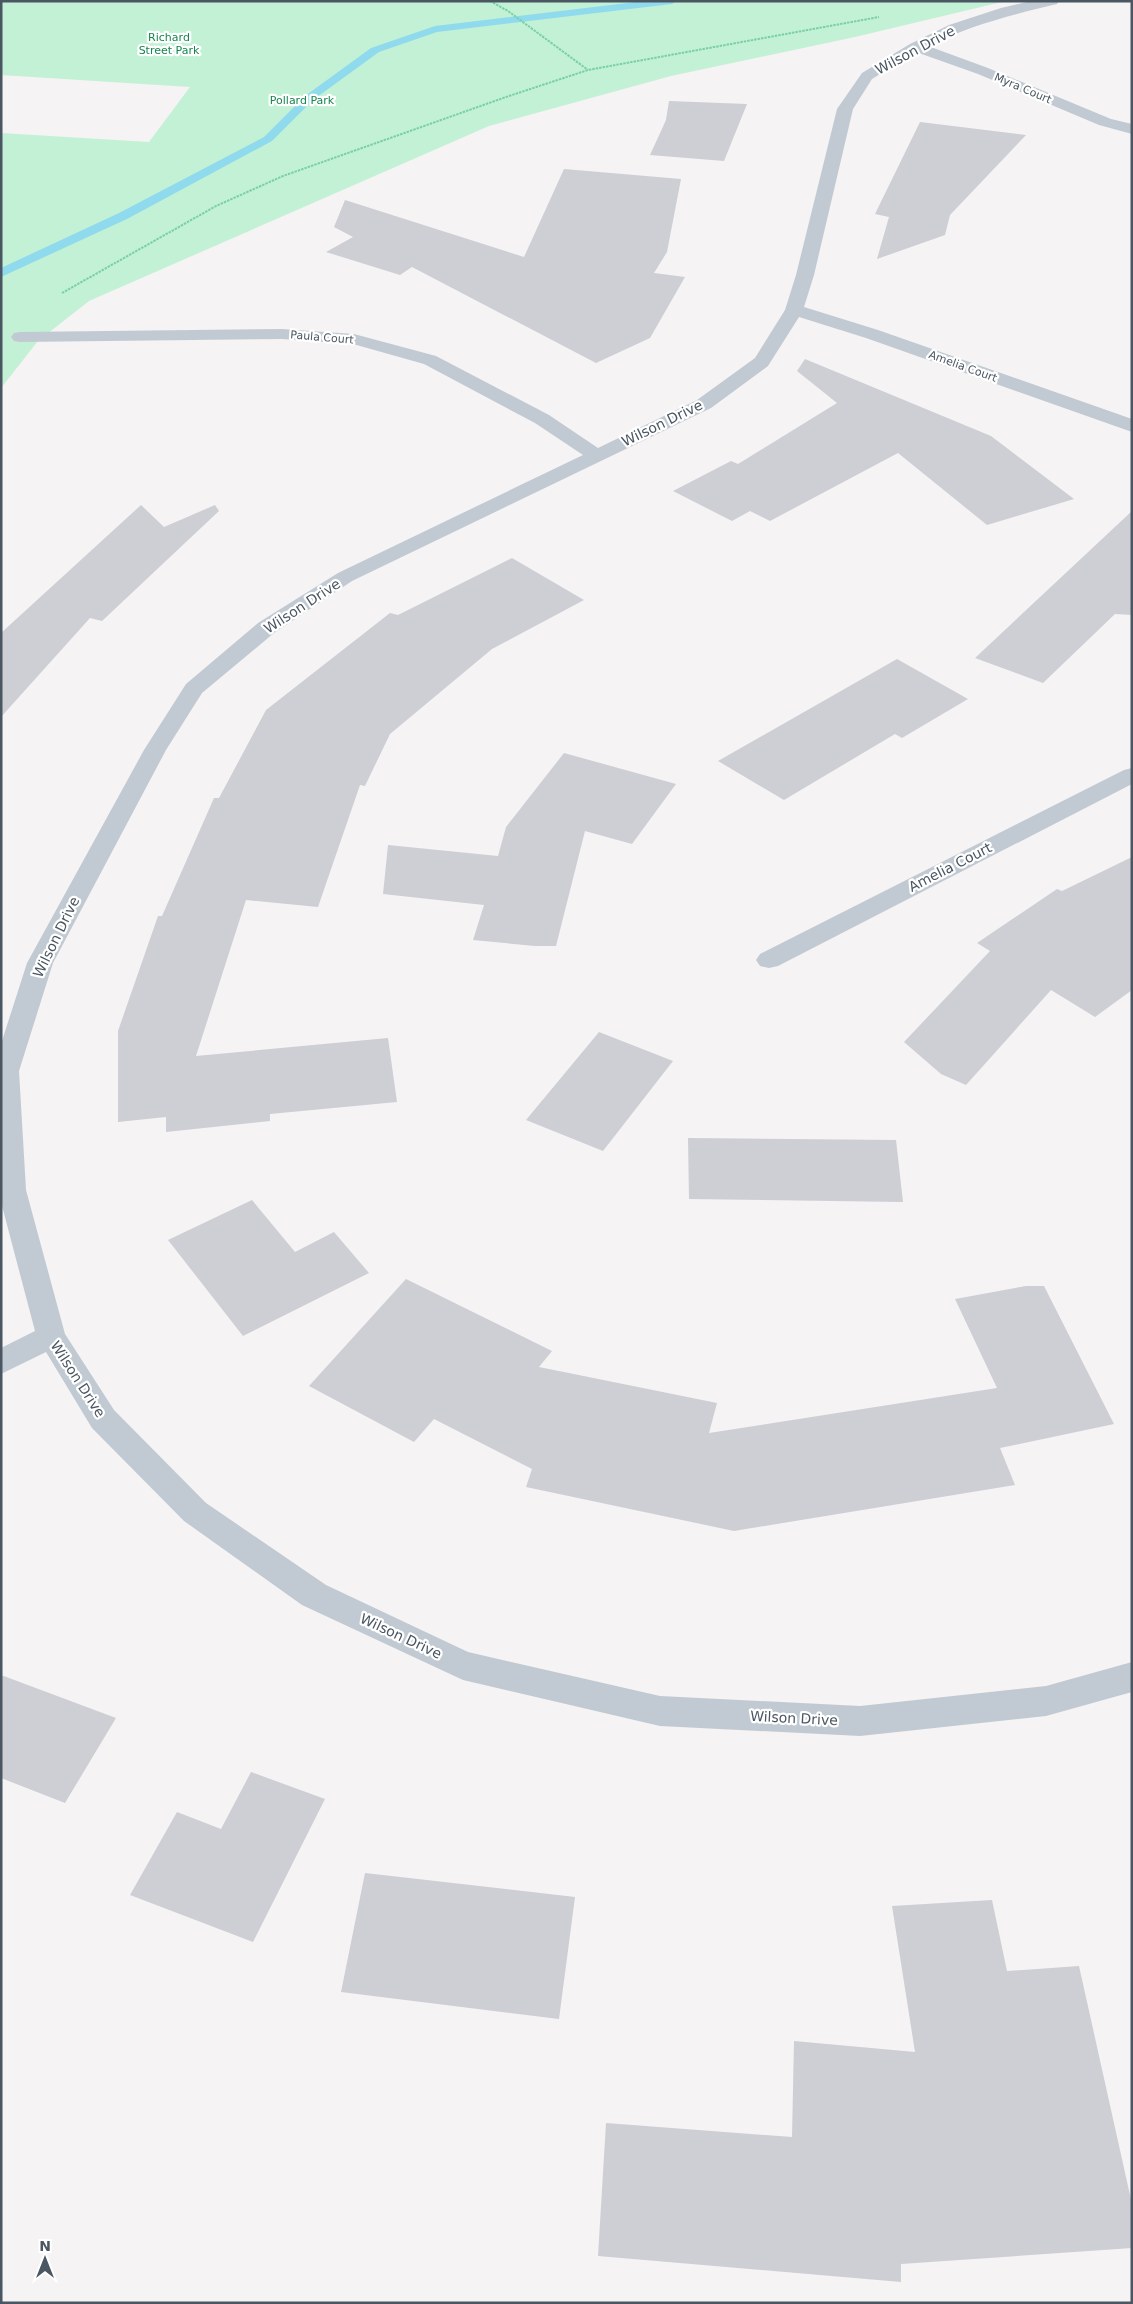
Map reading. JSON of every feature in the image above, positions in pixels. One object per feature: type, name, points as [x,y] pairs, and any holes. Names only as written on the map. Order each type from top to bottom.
[{"type":"street","name":"Wilson Drive","points":[[1052,1],[1006,12],[954,28],[914,47],[867,76],[845,109],[805,275],[794,310],[762,362],[704,404],[345,578],[266,628],[194,689],[155,750],[40,962],[6,1071],[12,1190],[51,1336],[103,1419],[195,1512],[314,1595],[463,1665],[660,1711],[860,1721],[1046,1701],[1132,1676]]},
{"type":"street","name":"Myra Court","points":[[914,47],[982,71],[1105,122],[1132,129]]},
{"type":"street","name":"Amelia Court","points":[[794,310],[872,334],[1132,426]]},
{"type":"street","name":"Paula Court","points":[[20,337],[282,334],[354,339],[430,360],[542,420],[596,455]]},
{"type":"street","name":"Amelia Court","points":[[769,960],[1132,775]]},
{"type":"street","points":[[1,1362],[51,1336]]},
{"type":"path","points":[[490,1],[508,11],[588,70]]},
{"type":"path","points":[[61,294],[216,206],[284,176],[506,97],[588,70],[888,16]]},
{"type":"green space","name":"Pollard Park","points":[[1,1],[1006,1],[855,37],[671,76],[489,126],[89,301],[38,341],[1,388],[1,133],[149,142],[190,87],[1,75]]},
{"type":"building","points":[[669,101],[747,104],[724,161],[650,155],[666,120]]},
{"type":"building","points":[[920,122],[1026,135],[950,215],[945,235],[877,259],[889,217],[875,214]]},
{"type":"building","points":[[564,169],[681,179],[667,252],[654,273],[685,277],[650,338],[596,363],[412,267],[400,275],[326,252],[353,237],[334,227],[345,200],[524,257]]},
{"type":"building","points":[[805,359],[991,436],[1074,499],[987,525],[898,453],[770,521],[750,511],[732,521],[673,491],[731,461],[738,464],[837,403],[797,371]]},
{"type":"building","points":[[141,505],[164,527],[215,505],[219,511],[102,621],[90,618],[1,717],[1,633]]},
{"type":"building","points":[[1132,511],[1132,615],[1115,614],[1043,683],[975,658]]},
{"type":"building","points":[[512,558],[584,600],[492,649],[390,734],[365,786],[360,785],[318,907],[246,900],[196,1056],[388,1038],[397,1102],[270,1114],[270,1121],[166,1132],[166,1117],[118,1122],[118,1031],[158,916],[162,916],[214,798],[219,798],[266,710],[390,613],[398,615]]},
{"type":"building","points":[[897,659],[968,699],[902,738],[895,734],[784,800],[718,761]]},
{"type":"building","points":[[564,753],[676,784],[632,844],[585,831],[556,946],[535,946],[473,940],[484,905],[383,894],[388,845],[498,856],[506,827]]},
{"type":"building","points":[[1132,857],[1132,990],[1095,1017],[1051,990],[966,1085],[941,1074],[904,1042],[990,951],[977,943],[1057,889],[1062,891]]},
{"type":"building","points":[[599,1032],[673,1061],[603,1151],[526,1120]]},
{"type":"building","points":[[688,1138],[896,1140],[903,1202],[689,1199]]},
{"type":"building","points":[[252,1200],[295,1252],[334,1232],[369,1273],[243,1336],[168,1240]]},
{"type":"building","points":[[406,1279],[552,1351],[539,1367],[717,1403],[709,1433],[997,1388],[955,1299],[1026,1286],[1044,1286],[1114,1424],[1000,1448],[1015,1485],[734,1531],[526,1487],[532,1469],[434,1419],[414,1442],[309,1386]]},
{"type":"building","points":[[1,1675],[116,1718],[65,1803],[1,1778]]},
{"type":"building","points":[[251,1772],[325,1799],[253,1942],[130,1895],[177,1812],[221,1829]]},
{"type":"building","points":[[365,1873],[575,1897],[559,2019],[341,1992]]},
{"type":"building","points":[[992,1900],[1007,1971],[1079,1966],[1132,2204],[1132,2248],[901,2264],[901,2282],[598,2256],[606,2123],[792,2137],[794,2041],[915,2052],[892,1906]]},
{"type":"waterway","points":[[1,273],[123,216],[268,139],[309,98],[375,50],[435,29],[672,1]]},
{"type":"park label","name":"Richard Street Park","points":[[169,43]]}]
